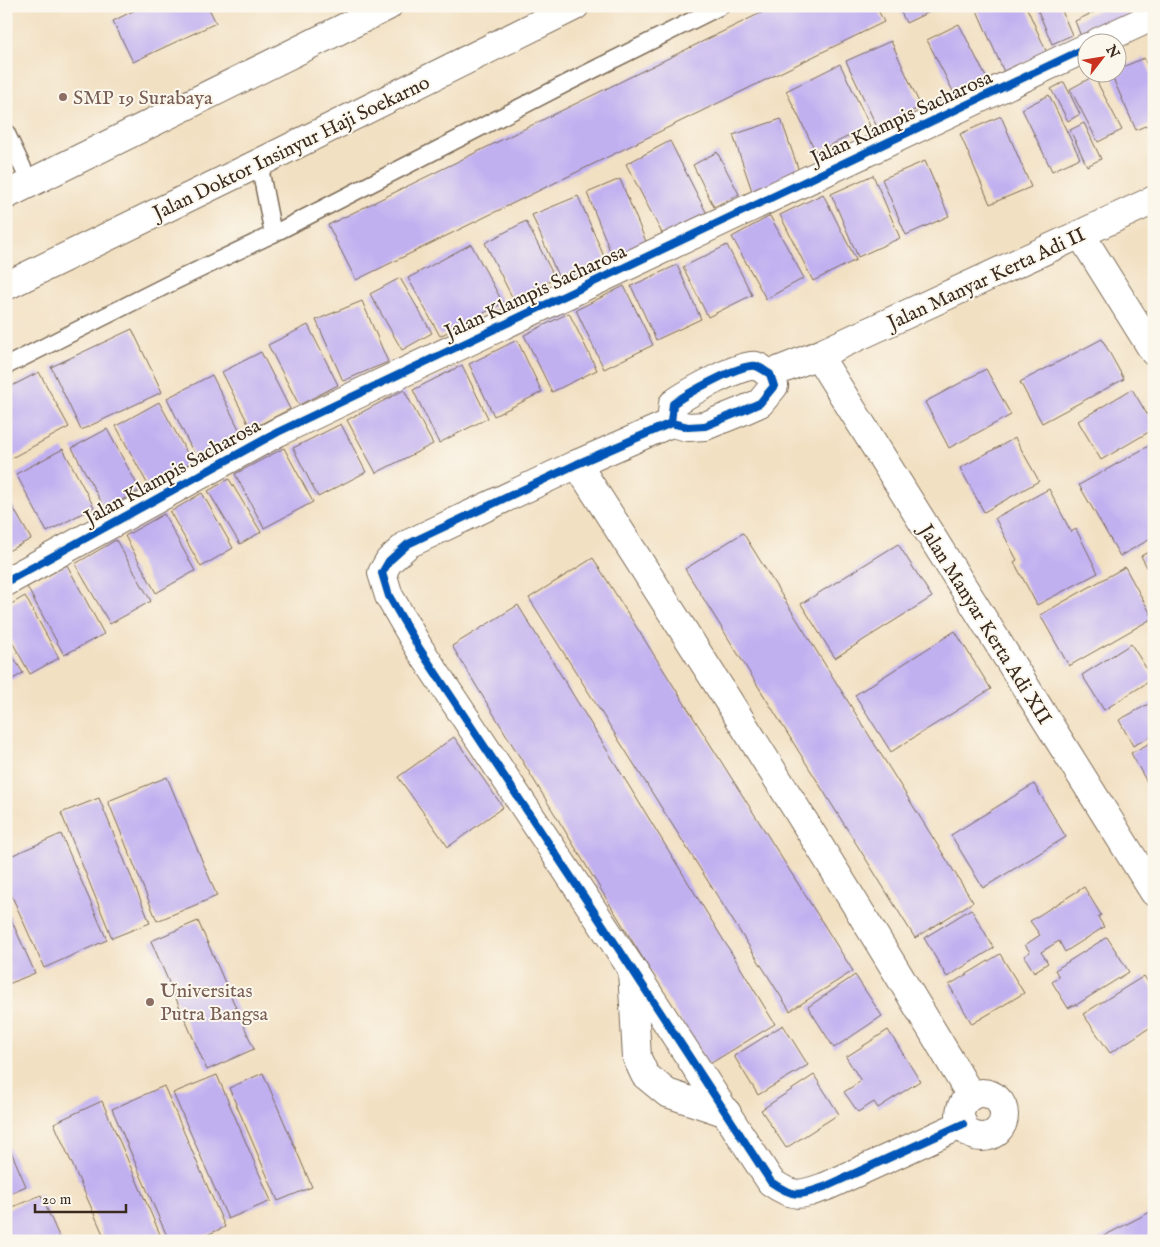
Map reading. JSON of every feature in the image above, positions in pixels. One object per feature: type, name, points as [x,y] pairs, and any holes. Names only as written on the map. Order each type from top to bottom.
[{"type":"street","points":[[18,189],[388,6]]},
{"type":"street","name":"Jalan Doktor Insinyur Haji Soekarno","points":[[6,286],[575,6]]},
{"type":"street","points":[[1120,32],[1154,16]]},
{"type":"street","name":"Jalan Klampis Sacharosa","points":[[6,582],[278,432],[1078,52]]},
{"type":"street","name":"Jalan Manyar Kerta Adi II","points":[[770,374],[818,356],[1154,200]]},
{"type":"street","points":[[1080,235],[1154,352]]},
{"type":"street","name":"Jalan Manyar Kerta Adi XII","points":[[818,356],[1154,892]]},
{"type":"street","points":[[671,422],[674,404],[688,393],[745,368],[756,366],[770,374],[774,386],[760,403],[706,426],[688,427],[671,422],[408,544],[389,560],[382,573],[389,596],[419,648],[771,1182],[784,1191],[793,1194],[805,1193],[828,1186],[963,1124]]},
{"type":"street","points":[[577,464],[818,842],[971,1096]]},
{"type":"street","points":[[632,969],[637,1058],[645,1075],[666,1092],[727,1113]]},
{"type":"street","points":[[984,1093],[996,1097],[1003,1108],[1001,1127],[984,1136],[972,1134],[963,1124],[961,1108],[971,1096],[984,1093]]},
{"type":"lane","points":[[6,366],[273,234],[721,6]]},
{"type":"lane","points":[[6,132],[18,189]]},
{"type":"lane","points":[[259,163],[273,234]]},
{"type":"building","points":[[143,6],[208,6],[216,23],[133,62],[113,21]]},
{"type":"building","points":[[775,6],[876,6],[884,22],[356,280],[328,225]]},
{"type":"building","points":[[898,6],[942,6],[906,23]]},
{"type":"building","points":[[975,6],[1026,6],[1047,53],[1004,72]]},
{"type":"building","points":[[1036,6],[1060,6],[1072,35],[1052,44]]},
{"type":"building","points":[[1107,6],[1147,6],[1096,32],[1079,32],[1075,21]]},
{"type":"building","points":[[959,24],[988,81],[956,97],[927,40]]},
{"type":"building","points":[[891,41],[921,107],[877,127],[846,61]]},
{"type":"building","points":[[1144,58],[1154,80],[1154,122],[1136,130],[1114,82],[1128,82],[1128,65]]},
{"type":"building","points":[[840,64],[870,126],[816,152],[786,91]]},
{"type":"building","points":[[1064,82],[1080,114],[1068,121],[1051,89]]},
{"type":"building","points":[[1083,82],[1097,82],[1122,130],[1098,142],[1070,89]]},
{"type":"building","points":[[1049,95],[1080,158],[1052,171],[1022,109]]},
{"type":"building","points":[[1001,116],[1031,187],[990,204],[960,134]]},
{"type":"building","points":[[781,119],[800,174],[752,191],[733,135]]},
{"type":"building","points":[[1084,123],[1101,159],[1087,166],[1070,130]]},
{"type":"building","points":[[670,141],[707,214],[664,237],[626,164]]},
{"type":"building","points":[[717,152],[739,194],[714,207],[693,165]]},
{"type":"building","points":[[925,161],[949,216],[906,235],[882,179]]},
{"type":"building","points":[[873,175],[900,238],[858,257],[831,194]]},
{"type":"building","points":[[620,179],[647,244],[613,258],[587,193]]},
{"type":"building","points":[[823,194],[856,260],[813,281],[780,215]]},
{"type":"building","points":[[578,196],[609,268],[563,288],[532,215]]},
{"type":"building","points":[[770,216],[804,278],[766,299],[732,237]]},
{"type":"building","points":[[526,221],[555,278],[513,299],[485,243]]},
{"type":"building","points":[[471,244],[503,303],[440,336],[408,278]]},
{"type":"building","points":[[727,245],[752,295],[708,317],[683,267]]},
{"type":"building","points":[[677,265],[701,319],[656,340],[631,286]]},
{"type":"building","points":[[400,278],[432,333],[402,350],[370,294]]},
{"type":"building","points":[[624,286],[653,345],[604,369],[576,310]]},
{"type":"building","points":[[362,301],[388,362],[343,381],[316,320]]},
{"type":"building","points":[[569,313],[597,370],[552,392],[524,335]]},
{"type":"building","points":[[308,325],[338,385],[299,405],[268,345]]},
{"type":"building","points":[[132,329],[162,392],[81,430],[51,367]]},
{"type":"building","points":[[1102,339],[1124,379],[1042,423],[1020,382]]},
{"type":"building","points":[[517,340],[542,392],[494,416],[469,364]]},
{"type":"building","points":[[261,352],[290,409],[251,429],[222,372]]},
{"type":"building","points":[[462,365],[488,418],[439,443],[413,390]]},
{"type":"building","points":[[986,369],[1011,415],[949,448],[925,402]]},
{"type":"building","points":[[39,372],[69,427],[6,461],[6,389]]},
{"type":"building","points":[[212,375],[242,435],[196,458],[167,398]]},
{"type":"building","points":[[1132,389],[1154,429],[1101,460],[1078,421]]},
{"type":"building","points":[[404,390],[433,444],[376,473],[347,420]]},
{"type":"building","points":[[159,402],[192,462],[148,485],[116,426]]},
{"type":"building","points":[[341,424],[366,472],[318,497],[293,448]]},
{"type":"building","points":[[107,429],[140,490],[105,509],[72,448]]},
{"type":"building","points":[[1015,438],[1039,481],[984,512],[960,468]]},
{"type":"building","points":[[1154,443],[1154,537],[1120,556],[1079,485]]},
{"type":"building","points":[[284,448],[313,502],[264,528],[235,474]]},
{"type":"building","points":[[63,449],[94,507],[47,532],[16,474]]},
{"type":"building","points":[[229,479],[261,532],[240,544],[208,491]]},
{"type":"building","points":[[1049,489],[1071,532],[1076,529],[1098,573],[1037,605],[1014,562],[1017,560],[995,518]]},
{"type":"building","points":[[202,493],[233,548],[201,567],[170,512]]},
{"type":"building","points":[[6,495],[31,539],[6,552]]},
{"type":"building","points":[[164,514],[195,571],[156,593],[125,536]]},
{"type":"building","points":[[743,533],[973,902],[915,938],[685,569]]},
{"type":"building","points":[[116,540],[151,601],[110,624],[75,564]]},
{"type":"building","points":[[898,544],[932,597],[835,658],[801,604]]},
{"type":"building","points":[[1154,549],[1154,580],[1141,556]]},
{"type":"building","points":[[593,558],[853,971],[790,1011],[529,598]]},
{"type":"building","points":[[67,565],[104,634],[64,655],[27,587]]},
{"type":"building","points":[[1125,567],[1153,618],[1069,666],[1040,615]]},
{"type":"building","points":[[25,596],[59,658],[30,674],[6,631],[6,607]]},
{"type":"building","points":[[518,605],[775,1024],[708,1065],[452,646]]},
{"type":"building","points":[[955,631],[991,689],[891,752],[855,695]]},
{"type":"building","points":[[1131,644],[1153,679],[1104,710],[1082,675]]},
{"type":"building","points":[[6,645],[23,673],[6,683]]},
{"type":"building","points":[[1154,701],[1154,735],[1133,746],[1119,720]]},
{"type":"building","points":[[454,737],[503,807],[448,847],[398,777]]},
{"type":"building","points":[[1154,741],[1154,795],[1131,753]]},
{"type":"building","points":[[167,777],[217,896],[157,921],[108,801]]},
{"type":"building","points":[[1034,784],[1066,837],[983,888],[951,835]]},
{"type":"building","points":[[99,798],[150,923],[112,938],[61,813]]},
{"type":"building","points":[[61,834],[107,940],[44,968],[6,883],[6,858]]},
{"type":"building","points":[[1084,887],[1101,915],[1098,917],[1104,927],[1065,952],[1059,941],[1041,952],[1048,963],[1034,972],[1024,956],[1030,952],[1025,945],[1040,935],[1030,921]]},
{"type":"building","points":[[6,908],[35,973],[6,985]]},
{"type":"building","points":[[971,909],[994,948],[947,977],[924,938]]},
{"type":"building","points":[[198,921],[254,1049],[207,1070],[151,941]]},
{"type":"building","points":[[1107,937],[1129,972],[1068,1008],[1052,982],[1059,977],[1055,970]]},
{"type":"building","points":[[1000,954],[1024,993],[972,1024],[949,985]]},
{"type":"building","points":[[855,975],[882,1016],[834,1048],[808,1007]]},
{"type":"building","points":[[1144,976],[1154,991],[1154,1025],[1110,1053],[1083,1014]]},
{"type":"building","points":[[783,1025],[808,1065],[758,1095],[734,1056]]},
{"type":"building","points":[[888,1030],[920,1081],[878,1108],[874,1102],[858,1112],[844,1092],[861,1081],[846,1057]]},
{"type":"building","points":[[263,1073],[312,1187],[278,1201],[229,1088]]},
{"type":"building","points":[[217,1075],[271,1201],[228,1219],[173,1093]]},
{"type":"building","points":[[814,1075],[839,1114],[786,1148],[761,1110]]},
{"type":"building","points":[[164,1086],[225,1227],[193,1241],[169,1241],[112,1109]]},
{"type":"building","points":[[102,1101],[163,1241],[106,1241],[54,1123]]},
{"type":"building","points":[[6,1140],[26,1186],[6,1195]]},
{"type":"building","points":[[41,1195],[61,1241],[6,1241],[6,1210]]},
{"type":"building","points":[[1154,1210],[1154,1241],[1094,1241]]},
{"type":"cycle path","points":[[6,582],[278,432],[1078,52]]},
{"type":"cycle path","points":[[671,423],[673,404],[714,380],[749,366],[756,366],[770,374],[774,386],[760,403],[705,426],[688,427],[671,423],[577,464],[408,544],[389,561],[382,573],[389,596],[419,648],[771,1182],[792,1193],[811,1192],[963,1124]]},
{"type":"place","name":"SMP 19 Surabaya","points":[[63,97]]},
{"type":"place","name":"Universitas Putra Bangsa","points":[[150,1002]]}]
